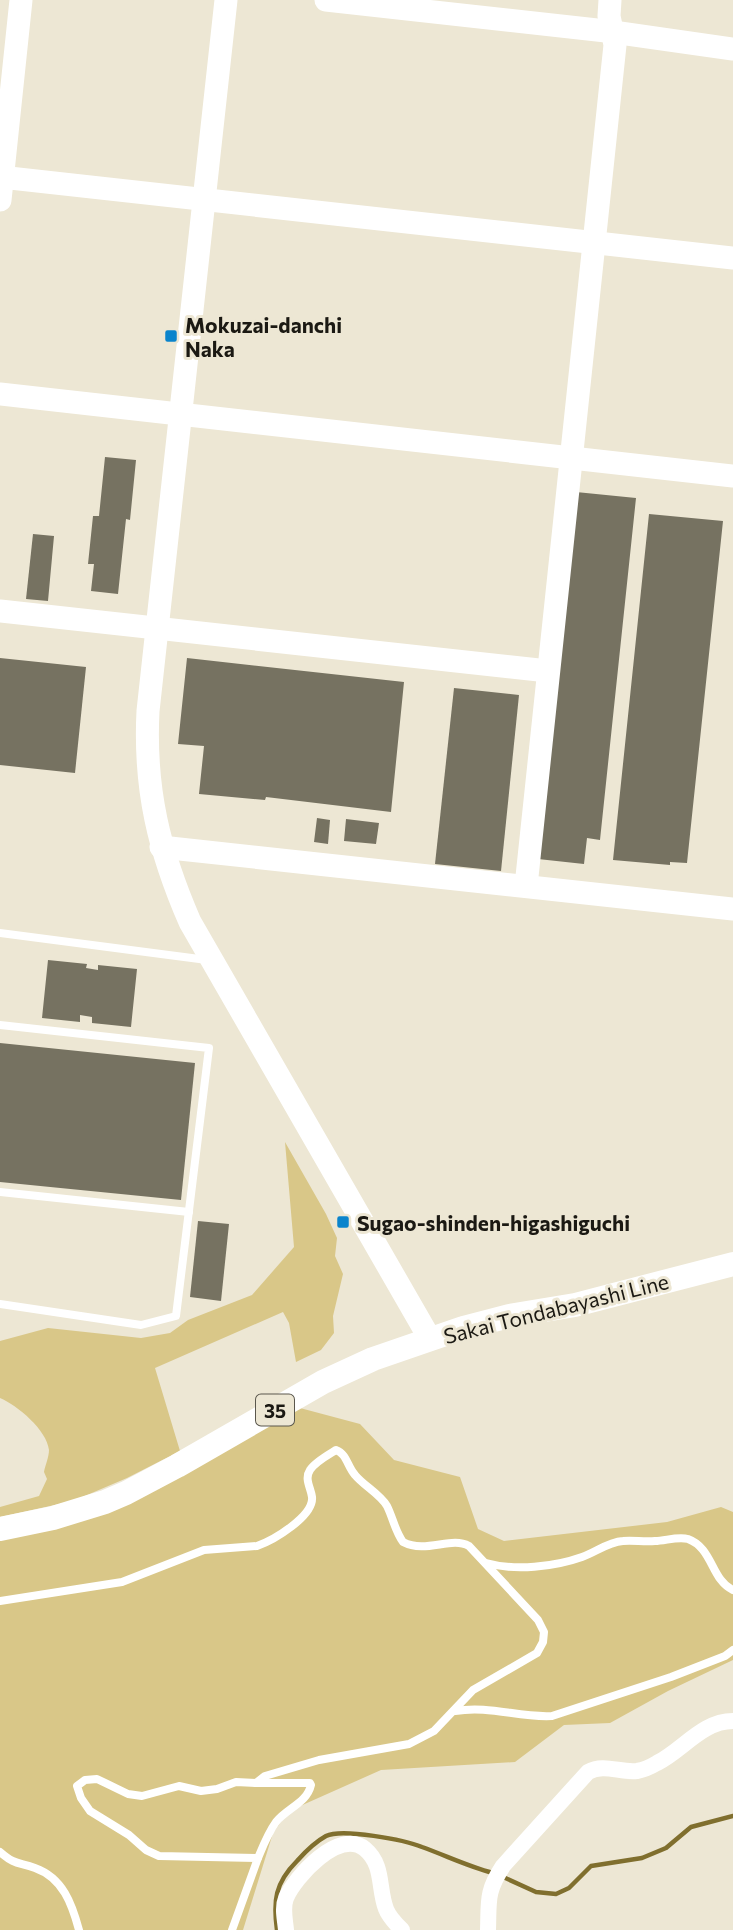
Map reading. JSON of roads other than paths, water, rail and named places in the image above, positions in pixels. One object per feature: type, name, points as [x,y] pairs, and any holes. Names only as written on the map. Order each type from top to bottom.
[{"type":"main road","name":"Sakai Tondabayashi Line","points":[[0,1529],[53,1518],[126,1493],[347,1370],[430,1339],[509,1316],[575,1305],[733,1264]]},
{"type":"street","points":[[21,0],[1,185],[204,200],[733,258]]},
{"type":"street","points":[[226,0],[148,711],[147,759],[152,810],[177,893],[211,960],[430,1339]]},
{"type":"street","points":[[326,0],[612,32],[733,49]]},
{"type":"street","points":[[526,886],[615,45],[608,16],[610,0]]},
{"type":"street","points":[[0,394],[733,476]]},
{"type":"street","points":[[0,611],[548,671]]},
{"type":"street","points":[[161,847],[733,909]]},
{"type":"street","points":[[488,1930],[489,1891],[494,1880],[588,1772],[596,1767],[637,1771],[659,1763],[695,1735],[722,1721],[733,1721]]},
{"type":"street","points":[[286,1930],[284,1906],[301,1873],[329,1850],[351,1845],[364,1848],[380,1870],[386,1909],[402,1930]]},
{"type":"lane","points":[[0,933],[211,960]]},
{"type":"lane","points":[[0,1025],[209,1048],[176,1316],[141,1325],[0,1304]]},
{"type":"lane","points":[[0,1192],[189,1212]]},
{"type":"lane","points":[[0,1601],[122,1582],[204,1549],[257,1546],[265,1543],[283,1533],[309,1511],[312,1496],[307,1477],[310,1469],[336,1450],[346,1458],[349,1468],[357,1478],[386,1504],[403,1542],[421,1547],[461,1542],[469,1546],[538,1620],[544,1632],[543,1642],[537,1653],[473,1690],[434,1731],[409,1744],[319,1759],[265,1776],[256,1783]]},
{"type":"lane","points":[[484,1563],[502,1567],[537,1565],[584,1556],[622,1541],[682,1538],[697,1545],[709,1556],[721,1582],[733,1590]]},
{"type":"lane","points":[[455,1711],[476,1707],[540,1717],[552,1716],[671,1677],[725,1656],[733,1650]]},
{"type":"lane","points":[[232,1930],[258,1858],[275,1823],[287,1810],[306,1797],[311,1785],[236,1782],[201,1791],[179,1786],[142,1796],[128,1794],[97,1779],[85,1780],[78,1786],[81,1798],[90,1811],[159,1856],[258,1858]]},
{"type":"lane","points":[[0,1852],[18,1865],[46,1873],[70,1899],[79,1930]]},
{"type":"waterway","points":[[501,1876],[536,1892],[556,1894],[569,1888],[591,1866],[642,1858],[666,1848],[691,1827],[733,1816]]},
{"type":"waterway","points":[[277,1930],[277,1893],[284,1877],[307,1851],[326,1836],[345,1833],[402,1841],[493,1873]]},
{"type":"place","name":"Mokuzai-danchi Naka","points":[[171,336]]},
{"type":"place","name":"Sugao-shinden-higashiguchi","points":[[343,1222]]}]
